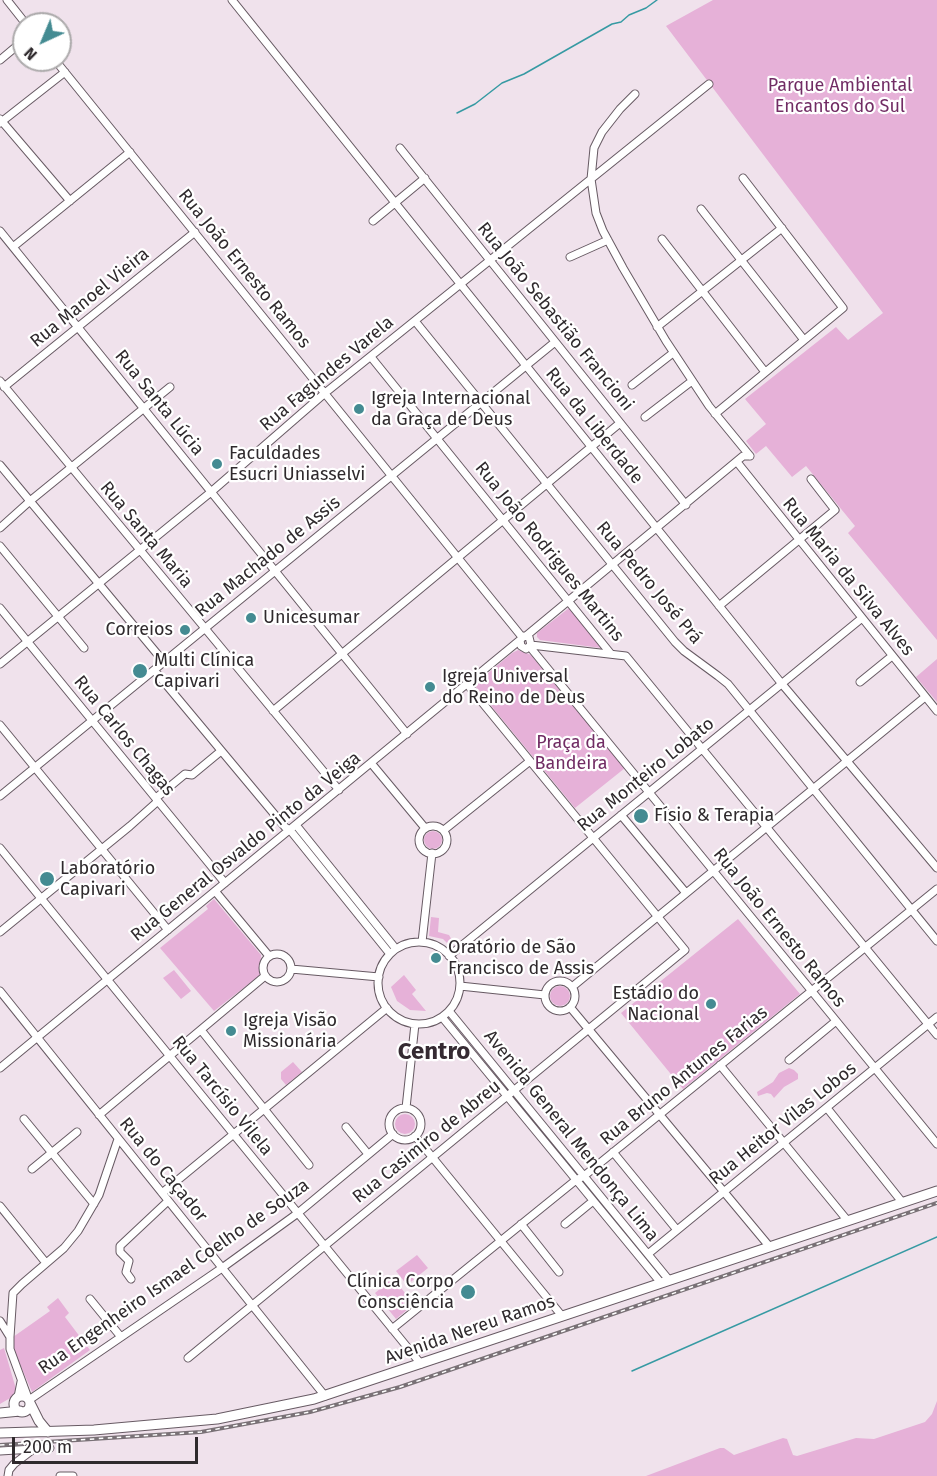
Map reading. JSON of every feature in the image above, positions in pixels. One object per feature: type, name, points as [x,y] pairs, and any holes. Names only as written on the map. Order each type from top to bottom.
[{"type":"main road","name":"Avenida Nereu Ramos","points":[[0,1432],[109,1430],[217,1419],[325,1396],[937,1191]]},
{"type":"main road","name":"Rua Engenheiro Ismael Coelho de Souza","points":[[0,1408],[24,1400]]},
{"type":"main road","points":[[0,1413],[21,1412],[27,1409],[24,1400]]},
{"type":"main road","points":[[24,1400],[48,1432]]},
{"type":"main road","points":[[21,1412],[48,1432]]},
{"type":"street","points":[[7,0],[16,12]]},
{"type":"street","name":"Rua da Liberdade","points":[[232,0],[782,684],[937,868]]},
{"type":"street","points":[[0,60],[12,50]]},
{"type":"street","points":[[65,72],[1,121],[70,201]]},
{"type":"street","name":"Rua João Ernesto Ramos","points":[[65,72],[526,642],[937,1144]]},
{"type":"street","name":"Rua Fagundes Varela","points":[[0,664],[211,492],[325,393],[709,84]]},
{"type":"street","name":"Rua Maria da Silva Alves","points":[[635,94],[597,138],[592,157],[591,179],[597,213],[608,240],[673,353],[799,540],[937,711]]},
{"type":"street","name":"Rua João Sebastião Francioni","points":[[400,148],[686,505]]},
{"type":"street","points":[[13,247],[130,152]]},
{"type":"street","points":[[373,221],[425,178]]},
{"type":"street","points":[[715,414],[843,308],[743,178]]},
{"type":"street","points":[[701,209],[804,340]]},
{"type":"street","points":[[657,327],[782,228]]},
{"type":"street","name":"Rua Santa Lúcia","points":[[0,231],[407,734]]},
{"type":"street","name":"Rua Manoel Vieira","points":[[2,384],[78,327],[195,232]]},
{"type":"street","points":[[662,239],[765,372]]},
{"type":"street","points":[[570,257],[608,240]]},
{"type":"street","name":"Rua Pedro José Prá","points":[[415,321],[679,647],[723,679],[937,942]]},
{"type":"street","name":"Rua Machado de Assis","points":[[0,796],[555,342]]},
{"type":"street","points":[[632,385],[673,353]]},
{"type":"street","name":"Rua João Rodrigues Martins","points":[[371,357],[612,654],[626,656],[937,1035]]},
{"type":"street","points":[[645,417],[692,381]]},
{"type":"street","name":"Rua Santa Maria","points":[[2,384],[339,790]]},
{"type":"street","points":[[0,528],[170,387]]},
{"type":"street","points":[[273,711],[620,423]]},
{"type":"street","name":"Rua General Osvaldo Pinto da Veiga","points":[[0,1068],[467,684],[511,649],[526,642],[569,602],[744,456]]},
{"type":"street","points":[[0,465],[164,662]]},
{"type":"street","points":[[719,606],[835,510],[811,479]]},
{"type":"street","points":[[0,546],[84,648]]},
{"type":"street","name":"Rua Carlos Chagas","points":[[0,608],[225,883]]},
{"type":"street","name":"Rua Monteiro Lobato","points":[[449,956],[862,618]]},
{"type":"street","points":[[526,642],[612,654]]},
{"type":"street","points":[[860,682],[892,656]]},
{"type":"street","points":[[154,670],[285,827],[293,828],[393,951]]},
{"type":"street","points":[[467,684],[658,917]]},
{"type":"street","points":[[572,987],[925,697]]},
{"type":"street","points":[[0,725],[168,930]]},
{"type":"street","points":[[0,933],[102,849],[184,774],[192,775],[221,751]]},
{"type":"street","points":[[444,830],[530,760]]},
{"type":"street","points":[[371,763],[425,828]]},
{"type":"street","points":[[621,815],[686,893]]},
{"type":"street","points":[[435,826],[444,830],[447,838],[446,846],[440,852],[432,853],[424,850],[420,843],[420,835],[425,828],[435,826]]},
{"type":"street","name":"Rua Tarcísio Vilela","points":[[0,848],[421,1364]]},
{"type":"street","points":[[422,942],[432,853]]},
{"type":"street","name":"Rua Bruno Antunes Farias","points":[[392,1329],[937,889]]},
{"type":"street","points":[[215,891],[269,956]]},
{"type":"street","name":"Rua Casimiro de Abreu","points":[[188,1358],[685,950],[658,917]]},
{"type":"street","points":[[422,942],[439,948],[449,956],[456,965],[460,986],[458,997],[442,1017],[434,1021],[415,1024],[395,1016],[387,1008],[382,999],[379,977],[384,962],[393,951],[404,945],[422,942]]},
{"type":"street","points":[[282,955],[289,961],[291,969],[288,977],[280,982],[272,981],[265,976],[263,963],[269,956],[282,955]]},
{"type":"street","points":[[291,969],[379,977]]},
{"type":"street","points":[[99,1115],[265,976]]},
{"type":"street","points":[[555,982],[565,982],[572,987],[575,995],[570,1007],[562,1011],[552,1009],[546,1002],[545,995],[548,987],[555,982]]},
{"type":"street","points":[[460,986],[545,995]]},
{"type":"street","name":"Rua do Caçador","points":[[0,991],[325,1396]]},
{"type":"street","points":[[570,1007],[769,1246]]},
{"type":"street","points":[[162,1193],[387,1008]]},
{"type":"street","name":"Avenida General Mendonça Lima","points":[[449,1011],[648,1254],[665,1282]]},
{"type":"street","name":"Avenida General Mendonça Lima","points":[[442,1017],[593,1201],[665,1282]]},
{"type":"street","name":"Rua Heitor Vilas Lobos","points":[[648,1254],[937,1017]]},
{"type":"street","points":[[789,1060],[836,1021]]},
{"type":"street","points":[[406,1108],[415,1024]]},
{"type":"street","points":[[201,1030],[309,1166]]},
{"type":"street","points":[[720,1065],[847,1220]]},
{"type":"street","points":[[406,1108],[415,1112],[420,1121],[419,1131],[415,1136],[404,1140],[393,1134],[389,1125],[392,1115],[406,1108]]},
{"type":"street","points":[[826,1108],[903,1202]]},
{"type":"street","points":[[24,1119],[94,1204]]},
{"type":"street","points":[[346,1127],[368,1154]]},
{"type":"street","points":[[32,1169],[77,1132]]},
{"type":"street","name":"Rua Engenheiro Ismael Coelho de Souza","points":[[24,1400],[222,1268],[297,1213],[393,1134]]},
{"type":"street","points":[[415,1136],[562,1316]]},
{"type":"street","points":[[24,1400],[22,1380],[10,1349],[13,1293],[72,1240],[94,1204],[118,1139]]},
{"type":"street","points":[[613,1152],[677,1230]]},
{"type":"street","points":[[130,1279],[126,1272],[129,1261],[120,1252],[120,1246],[168,1201]]},
{"type":"street","points":[[565,1224],[593,1201]]},
{"type":"street","points":[[0,1206],[46,1263]]},
{"type":"street","points":[[521,1224],[559,1272]]},
{"type":"street","points":[[90,1299],[121,1337]]},
{"type":"street","points":[[0,1321],[10,1337]]},
{"type":"street","points":[[0,1451],[50,1448]]},
{"type":"street","points":[[8,1476],[14,1464],[33,1449]]},
{"type":"street","points":[[60,1476],[73,1476]]},
{"type":"green space","name":"Parque Ambiental Encantos do Sul","points":[[713,0],[937,0],[937,640],[848,533],[855,526],[806,466],[792,477],[766,446],[756,454],[746,441],[766,424],[745,399],[836,327],[848,340],[883,313],[666,26]]},
{"type":"green space","points":[[569,608],[601,648],[540,640],[537,637],[537,633]]},
{"type":"green space","name":"Praça da Bandeira","points":[[518,650],[531,655],[625,768],[575,808],[474,685]]},
{"type":"green space","points":[[937,659],[937,702],[916,677]]},
{"type":"green space","points":[[433,831],[441,836],[442,840],[437,848],[433,849],[425,844],[424,840],[429,832]]},
{"type":"green space","points":[[214,899],[261,955],[260,975],[214,1011],[160,948],[208,909],[206,906]]},
{"type":"green space","points":[[431,917],[439,918],[438,932],[449,935],[453,942],[458,940],[451,947],[443,939],[429,936]]},
{"type":"green space","name":"Estádio do Nacional","points":[[738,919],[800,994],[683,1089],[621,1013]]},
{"type":"green space","points":[[174,970],[191,991],[181,999],[163,978]]},
{"type":"green space","points":[[404,975],[416,990],[412,994],[426,1011],[410,1010],[397,1001],[391,987]]},
{"type":"green space","points":[[560,986],[567,989],[570,996],[567,1003],[560,1006],[553,1003],[550,996],[553,989]]},
{"type":"green space","points":[[293,1062],[302,1072],[286,1085],[281,1079],[281,1072]]},
{"type":"green space","points":[[789,1068],[798,1074],[798,1079],[784,1087],[774,1098],[767,1093],[758,1096],[757,1092],[773,1082],[779,1073]]},
{"type":"green space","points":[[405,1114],[412,1117],[415,1124],[412,1131],[405,1134],[398,1131],[395,1124],[398,1117]]},
{"type":"green space","points":[[417,1255],[428,1268],[407,1285],[396,1271]]},
{"type":"green space","points":[[393,1278],[414,1304],[396,1319],[375,1293]]},
{"type":"green space","points":[[58,1298],[69,1313],[65,1317],[90,1350],[32,1392],[13,1348],[13,1337],[50,1311],[47,1307]]},
{"type":"green space","points":[[4,1348],[16,1389],[12,1397],[0,1404],[0,1350]]},
{"type":"green space","points":[[937,1401],[937,1476],[646,1476],[720,1448],[734,1455],[783,1438],[787,1439],[793,1455],[797,1456],[856,1438],[874,1439],[925,1422],[932,1414]]},
{"type":"waterway","points":[[457,113],[475,104],[502,83],[524,74],[657,0]]},
{"type":"waterway","points":[[632,1371],[937,1237]]},
{"type":"railway","points":[[0,1445],[201,1432],[310,1412],[400,1387],[937,1203]]},
{"type":"place","name":"Igreja Internacional da Graça de Deus","points":[[359,409]]},
{"type":"place","name":"Faculdades Esucri Uniasselvi","points":[[217,464]]},
{"type":"place","name":"Unicesumar","points":[[251,618]]},
{"type":"place","name":"Correios","points":[[185,630]]},
{"type":"place","name":"Multi Clínica Capivari","points":[[140,671]]},
{"type":"place","name":"Igreja Universal do Reino de Deus","points":[[430,687]]},
{"type":"place","name":"Físio & Terapia","points":[[641,816]]},
{"type":"place","name":"Laboratório Capivari","points":[[47,879]]},
{"type":"place","name":"Oratório de São Francisco de Assis","points":[[436,958]]},
{"type":"place","name":"Estádio do Nacional","points":[[711,1004]]},
{"type":"place","name":"Igreja Visão Missionária","points":[[231,1031]]},
{"type":"place","name":"Clínica Corpo Consciência","points":[[468,1292]]},
{"type":"district","name":"Centro","points":[[434,1052]]}]
